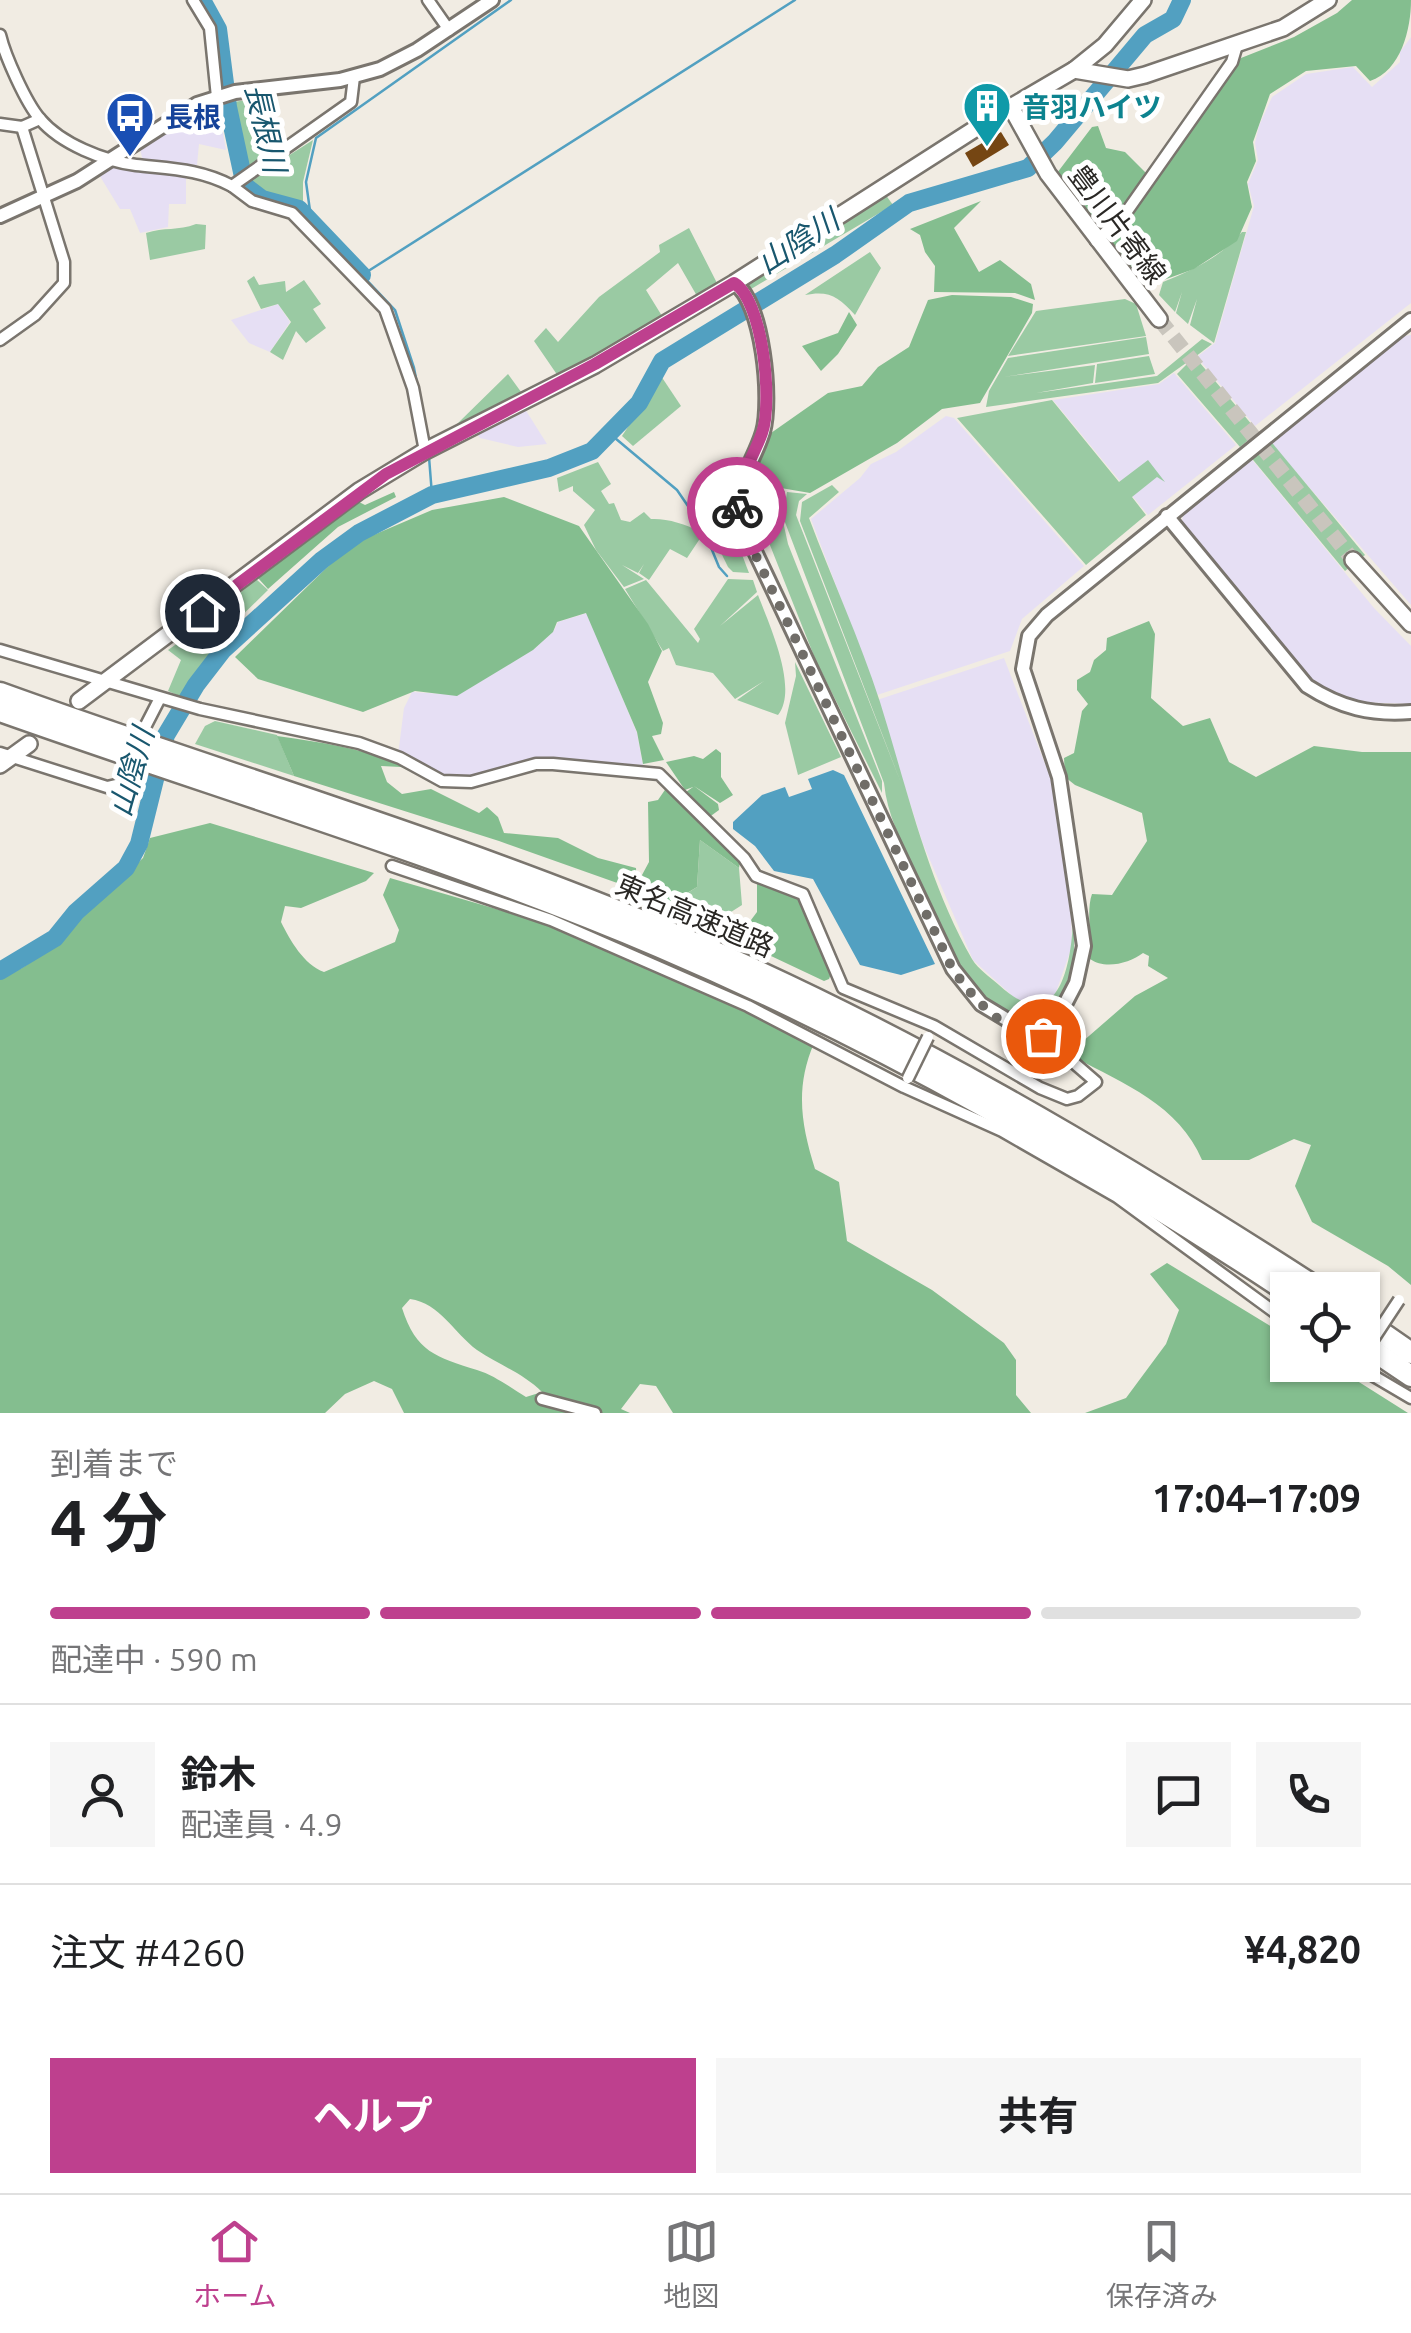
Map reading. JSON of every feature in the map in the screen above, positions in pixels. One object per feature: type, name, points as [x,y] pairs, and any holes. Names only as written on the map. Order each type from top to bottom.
[{"type":"highway","name":"東名高速道路","points":[[0,693],[137,751]]},
{"type":"highway","name":"東名高速道路","points":[[0,711],[137,751],[562,889],[762,973],[919,1050],[1070,1132],[1292,1272]]},
{"type":"highway","name":"東名高速道路","points":[[182,766],[556,905],[772,997],[878,1048],[1029,1129],[1270,1280]]},
{"type":"highway","points":[[1380,1331],[1411,1352]]},
{"type":"highway","points":[[1380,1355],[1411,1376]]},
{"type":"main road","points":[[79,701],[359,491],[424,451],[738,286],[1011,107],[1079,72],[1144,0]]},
{"type":"main road","points":[[1079,72],[1128,79],[1283,28],[1325,1]]},
{"type":"main road","name":"豊川片寄線","points":[[1011,107],[1046,168],[1096,240],[1159,319]]},
{"type":"main road","points":[[1353,560],[1411,624]]},
{"type":"main road","points":[[4,759],[29,744]]},
{"type":"street","points":[[193,0],[210,28],[224,95]]},
{"type":"street","points":[[428,0],[449,30]]},
{"type":"street","points":[[0,216],[77,181],[176,114],[224,95],[354,78],[394,63],[492,0]]},
{"type":"street","points":[[0,35],[40,119],[106,159],[194,170],[235,184],[262,205],[292,213],[385,308],[414,388],[424,451]]},
{"type":"street","points":[[1096,240],[1124,214],[1232,62],[1237,45]]},
{"type":"street","points":[[235,184],[351,102],[354,78]]},
{"type":"street","points":[[0,124],[22,126],[40,119]]},
{"type":"street","points":[[0,340],[35,315],[64,283],[64,262],[22,126]]},
{"type":"street","points":[[0,650],[163,698],[360,743],[442,781],[471,782],[536,764],[643,769],[659,774],[744,858],[756,876],[802,894],[844,988],[1067,1099],[1096,1082],[1043,1036],[1026,1034],[981,1004],[952,968],[740,520],[737,492],[763,430],[765,404],[755,314],[738,286]]},
{"type":"street","points":[[1043,1036],[1051,1031],[1076,983],[1084,946],[1058,777],[1026,682],[1024,647],[1036,624],[1047,614],[1411,320]]},
{"type":"street","points":[[1167,516],[1307,686],[1334,702],[1363,712],[1411,712]]},
{"type":"street","points":[[4,759],[106,787],[120,784],[163,698]]},
{"type":"street","points":[[392,866],[551,920],[748,1006],[906,1082],[1066,1165],[1158,1225],[1270,1309]]},
{"type":"street","points":[[906,1082],[931,1032]]},
{"type":"street","points":[[1380,1329],[1399,1300]]},
{"type":"street","points":[[1380,1379],[1411,1398]]},
{"type":"street","points":[[542,1400],[595,1413]]},
{"type":"shaded area","points":[[1411,37],[1411,303],[1255,426],[1197,357],[1215,343],[1254,206],[1248,184],[1258,160],[1255,143],[1259,126],[1272,97],[1306,74],[1353,67],[1372,87],[1400,62],[1400,52]]},
{"type":"shaded area","points":[[212,106],[219,110],[226,150],[199,144],[197,165],[143,161],[139,145],[172,123]]},
{"type":"shaded area","points":[[108,166],[186,173],[186,204],[169,204],[168,227],[140,233],[130,209],[120,209],[98,173]]},
{"type":"shaded area","points":[[278,304],[290,322],[270,352],[249,343],[231,320]]},
{"type":"shaded area","points":[[1411,335],[1411,605],[1271,443],[1404,336]]},
{"type":"shaded area","points":[[1174,373],[1236,445],[1148,515],[1053,400],[1159,384]]},
{"type":"shaded area","points":[[525,409],[547,444],[518,447],[477,434]]},
{"type":"shaded area","points":[[946,416],[954,418],[1084,566],[1022,619],[1010,651],[877,695],[811,519],[871,464],[896,452]]},
{"type":"shaded area","points":[[1249,456],[1374,608],[1411,646],[1411,704],[1358,702],[1335,695],[1302,673],[1182,524],[1183,510]]},
{"type":"shaded area","points":[[587,613],[637,733],[643,765],[559,760],[481,777],[450,778],[398,755],[404,708],[412,692],[458,695],[534,649],[558,622]]},
{"type":"shaded area","points":[[1004,658],[1052,782],[1071,915],[1072,946],[1054,998],[1044,1004],[1018,1001],[973,960],[923,844],[877,700]]},
{"type":"green space","points":[[1352,0],[1411,0],[1406,36],[1397,59],[1381,76],[1370,81],[1356,66],[1306,71],[1270,94],[1253,142],[1256,161],[1247,182],[1252,207],[1237,241],[1194,269],[1147,286],[1140,284],[1112,249],[1113,231],[1133,212],[1241,58],[1294,37]]},
{"type":"green space","points":[[264,97],[277,147],[246,169],[234,102]]},
{"type":"green space","points":[[1098,126],[1106,148],[1125,152],[1149,176],[1120,216],[1096,230],[1057,173],[1092,127]]},
{"type":"green space","points":[[313,140],[303,182],[303,206],[261,191],[249,181]]},
{"type":"green space","points":[[885,194],[893,205],[751,289],[748,283]]},
{"type":"green space","points":[[981,201],[954,228],[979,272],[1000,260],[1031,284],[1035,300],[1015,293],[934,292],[935,266],[920,235],[910,229]]},
{"type":"green space","points":[[206,225],[205,249],[150,260],[146,233]]},
{"type":"green space","points":[[689,228],[718,285],[697,296],[678,263],[646,290],[662,316],[558,376],[534,341],[546,328],[558,342],[599,297],[660,252],[659,245]]},
{"type":"green space","points":[[1246,232],[1214,343],[1190,325],[1197,299],[1188,324],[1176,313],[1182,292],[1175,312],[1159,295],[1163,282],[1206,262]]},
{"type":"green space","points":[[870,252],[881,268],[855,315],[833,296],[805,295]]},
{"type":"green space","points":[[254,276],[259,285],[285,281],[286,292],[304,280],[321,304],[313,309],[326,328],[306,343],[296,331],[283,360],[270,352],[291,322],[278,304],[261,309],[247,281]]},
{"type":"green space","points":[[952,295],[1011,297],[1033,304],[1032,313],[980,403],[942,409],[897,443],[810,493],[752,483],[771,433],[828,393],[862,386],[878,367],[909,347],[928,300]]},
{"type":"green space","points":[[1125,299],[1136,304],[1146,336],[1008,356],[1036,311]]},
{"type":"green space","points":[[849,312],[857,325],[821,371],[802,346],[838,333]]},
{"type":"green space","points":[[1146,337],[1149,354],[1003,377],[1095,365],[1093,383],[1036,393],[1157,376],[1202,339],[1212,344],[1195,357],[1258,432],[1240,447],[1177,374],[1193,358],[1158,383],[986,407],[989,391],[1008,358]]},
{"type":"green space","points":[[1149,356],[1155,374],[1095,383],[1097,364]]},
{"type":"green space","points":[[508,374],[524,396],[439,439],[439,435],[456,425]]},
{"type":"green space","points":[[661,376],[681,406],[633,446],[622,436]]},
{"type":"green space","points":[[1052,400],[1119,482],[1148,460],[1165,482],[1157,477],[1132,497],[1146,515],[1086,565],[957,418]]},
{"type":"green space","points":[[1269,439],[1365,555],[1345,571],[1249,455]]},
{"type":"green space","points":[[598,462],[611,484],[601,491],[609,504],[614,503],[621,520],[630,522],[644,512],[651,519],[676,522],[698,531],[701,537],[687,558],[670,549],[649,580],[639,573],[644,564],[638,573],[622,565],[644,579],[624,587],[596,550],[584,525],[595,510],[573,491],[573,486],[559,492],[557,478]]},
{"type":"green space","points":[[832,485],[839,492],[809,518],[872,679],[930,866],[972,959],[1018,999],[1034,1004],[1047,1001],[1064,977],[1073,921],[1074,948],[1068,988],[1045,1020],[1020,1019],[998,1008],[961,968],[933,916],[895,827],[884,783],[783,517],[787,492],[807,494],[799,501],[796,515],[901,783],[800,521],[802,502]]},
{"type":"green space","points":[[765,486],[785,491],[780,508],[788,544],[882,781],[882,793],[816,661],[762,525],[760,496]]},
{"type":"green space","points":[[394,492],[396,497],[338,527],[268,589],[258,578],[357,501],[365,505]]},
{"type":"green space","points":[[719,494],[749,573],[733,572],[728,567],[703,516],[705,506]]},
{"type":"green space","points":[[504,497],[579,526],[648,624],[662,651],[648,682],[663,723],[661,734],[652,736],[664,760],[643,764],[637,732],[586,613],[557,622],[553,632],[533,650],[457,696],[415,691],[363,712],[258,679],[235,657],[350,545],[432,510]]},
{"type":"green space","points":[[256,579],[268,590],[230,627],[219,650],[184,698],[168,691],[181,660],[168,650],[192,633],[197,639],[195,645],[221,619],[216,614]]},
{"type":"green space","points":[[728,579],[753,580],[757,592],[720,626],[758,595],[784,673],[784,704],[778,715],[737,700],[764,681],[735,699],[713,673],[676,665],[669,648],[663,651],[625,589],[646,580],[698,643],[700,639],[694,629]]},
{"type":"green space","points":[[1149,621],[1155,634],[1151,698],[1183,726],[1210,718],[1229,762],[1256,777],[1314,746],[1362,752],[1411,752],[1411,1285],[1388,1266],[1312,1222],[1295,1186],[1311,1145],[1294,1139],[1249,1160],[1202,1160],[1192,1141],[1165,1110],[1074,1057],[1074,1049],[1135,996],[1168,978],[1148,966],[1149,956],[1143,953],[1117,964],[1090,959],[1092,894],[1112,895],[1147,841],[1142,813],[1075,785],[1065,777],[1064,758],[1074,753],[1082,711],[1088,704],[1077,690],[1077,680],[1090,672],[1094,660],[1106,650],[1107,638]]},
{"type":"green space","points":[[795,662],[841,757],[798,775],[785,723],[796,676]]},
{"type":"green space","points":[[215,721],[277,735],[294,776],[195,744],[205,726]]},
{"type":"green space","points":[[277,736],[336,745],[391,761],[427,779],[401,767],[381,766],[387,782],[402,794],[431,789],[479,813],[487,807],[498,817],[504,833],[558,838],[598,858],[636,868],[637,890],[294,776]]},
{"type":"green space","points":[[716,749],[721,753],[721,777],[733,795],[720,803],[694,786],[718,804],[719,810],[708,818],[686,792],[693,787],[685,790],[666,762],[694,756],[703,759]]},
{"type":"green space","points":[[669,784],[740,862],[739,868],[700,840],[697,887],[669,904],[649,888],[642,875],[649,862],[648,802],[658,800]]},
{"type":"green space","points":[[210,823],[374,873],[366,881],[301,908],[285,906],[281,922],[289,936],[304,958],[324,972],[395,942],[399,930],[383,895],[390,878],[548,924],[814,1043],[802,1091],[806,1137],[815,1169],[839,1182],[847,1241],[932,1290],[1004,1343],[1016,1360],[1016,1395],[1031,1413],[673,1413],[656,1386],[640,1384],[621,1409],[630,1413],[404,1413],[392,1389],[374,1381],[345,1394],[325,1413],[0,1413],[0,977],[22,968],[58,944],[80,917],[143,858],[150,838]],"holes":[[[410,1299],[438,1312],[477,1350],[542,1392],[526,1397],[490,1375],[429,1351],[414,1334],[402,1308]]]},
{"type":"green space","points":[[700,840],[739,868],[742,905],[731,912],[732,918],[714,918],[670,904],[697,887]]},
{"type":"green space","points":[[757,882],[800,898],[831,974],[829,979],[824,981],[707,926],[751,920],[757,912]]},
{"type":"green space","points":[[1167,1263],[1270,1326],[1270,1382],[1359,1382],[1408,1413],[1085,1413],[1126,1398],[1166,1344],[1179,1310],[1150,1274]]},
{"type":"water","points":[[833,770],[844,775],[935,964],[901,975],[860,965],[813,879],[774,871],[755,846],[733,829],[733,822],[762,795],[785,787],[789,797],[812,789],[808,779]]},
{"type":"building","name":"音羽ハイツ","points":[[1001,132],[1009,145],[973,167],[965,153]]},
{"type":"waterway","name":"長根川","points":[[202,0],[218,29],[228,107],[245,186],[262,199],[299,209],[362,275]]},
{"type":"waterway","points":[[312,225],[306,182],[316,138],[511,0]]},
{"type":"waterway","points":[[423,414],[414,368],[395,310],[362,275],[795,0]]},
{"type":"waterway","name":"山陰川","points":[[0,971],[55,938],[76,912],[126,868],[139,844],[166,735],[196,685],[223,650],[322,560],[359,533],[432,495],[549,468],[592,451],[639,403],[662,361],[835,255],[909,203],[1028,168],[1055,142],[1145,35],[1173,19],[1182,0]]},
{"type":"waterway","points":[[609,433],[677,490],[703,528],[719,567],[727,576]]},
{"type":"waterway","points":[[429,457],[432,495]]},
{"type":"tunnel","points":[[1159,319],[1353,560]]},
{"type":"way so far","points":[[737,507],[745,533],[952,968],[981,1004],[1002,1020],[1026,1034],[1043,1036]]},
{"type":"place","name":"音羽ハイツ","points":[[987,148]]},
{"type":"place","name":"長根","points":[[130,158]]},
{"type":"route","points":[[202,611],[386,474],[595,364],[734,283],[742,288],[758,320],[765,404],[763,430],[742,476],[737,507]]}]
